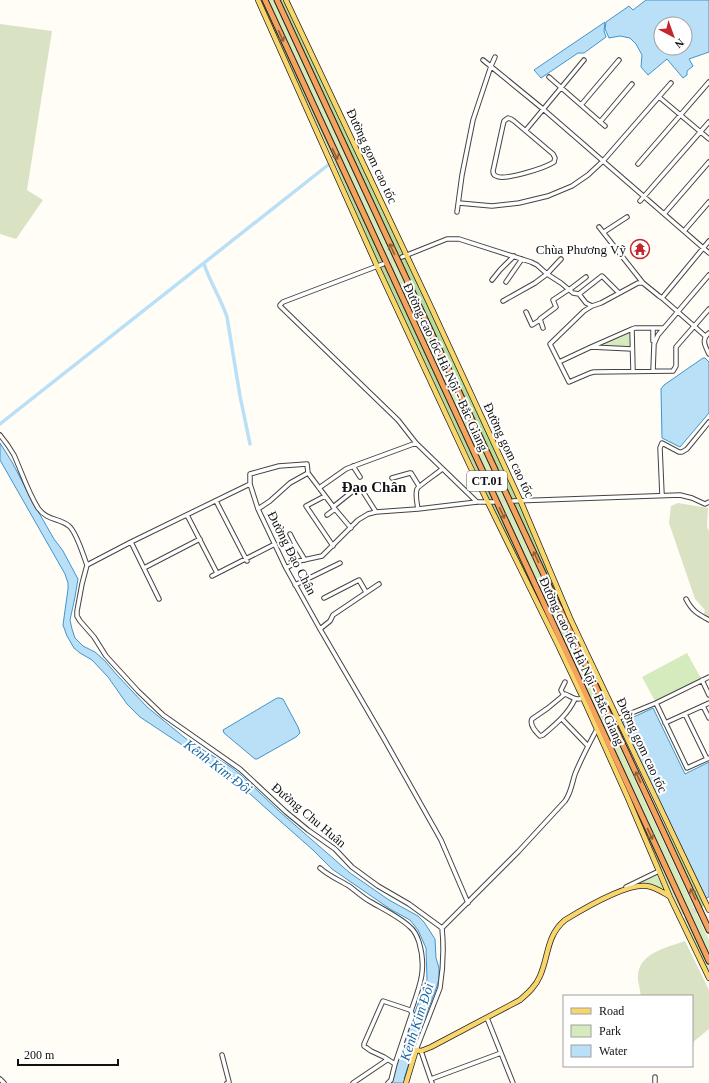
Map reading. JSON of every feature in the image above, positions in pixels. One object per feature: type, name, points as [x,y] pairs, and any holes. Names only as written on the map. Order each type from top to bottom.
[{"type":"highway","name":"Đường cao tốc Hà Nội - Bắc Giang","points":[[265,0],[709,961]]},
{"type":"highway","name":"Đường cao tốc Hà Nội - Bắc Giang","points":[[277,0],[709,930]]},
{"type":"main road","points":[[258,0],[377,266],[463,452],[558,644],[627,796],[670,897],[709,978]]},
{"type":"main road","name":"Đường gom cao tốc","points":[[286,0],[407,255],[521,502],[570,618],[617,719],[708,906]]},
{"type":"main road","points":[[406,1083],[418,1050],[431,1047],[520,1000],[529,993],[541,975],[552,935],[564,920],[616,892],[633,886],[646,886],[659,890],[670,897]]},
{"type":"main road","points":[[701,908],[708,906]]},
{"type":"main road","points":[[680,918],[686,915]]},
{"type":"street","points":[[457,212],[462,175],[473,120],[490,66],[495,57]]},
{"type":"street","points":[[483,60],[543,109],[709,253]]},
{"type":"street","points":[[526,130],[584,60]]},
{"type":"street","points":[[581,105],[619,60]]},
{"type":"street","points":[[549,78],[605,126]]},
{"type":"street","points":[[638,164],[709,82]]},
{"type":"street","points":[[459,203],[492,206],[530,202],[572,186],[588,175],[603,161],[671,83]]},
{"type":"street","points":[[600,122],[632,84]]},
{"type":"street","points":[[659,97],[709,139]]},
{"type":"street","points":[[511,118],[526,130],[554,155],[554,162],[544,167],[516,175],[502,177],[496,176],[493,171],[504,121],[511,118]]},
{"type":"street","points":[[640,202],[709,122]]},
{"type":"street","points":[[664,214],[709,162]]},
{"type":"street","points":[[684,231],[709,202]]},
{"type":"street","points":[[604,232],[627,217]]},
{"type":"street","points":[[599,227],[643,283],[705,336]]},
{"type":"street","points":[[402,257],[447,239],[459,239],[514,256],[537,265],[573,293],[579,294],[586,303],[592,306]]},
{"type":"street","points":[[662,298],[709,241]]},
{"type":"street","points":[[492,280],[514,256]]},
{"type":"street","points":[[506,282],[522,259]]},
{"type":"street","points":[[503,301],[535,283],[547,274],[561,259]]},
{"type":"street","points":[[383,264],[283,302],[280,306],[398,420],[416,443],[477,502]]},
{"type":"street","points":[[654,344],[658,335],[709,275]]},
{"type":"street","points":[[526,312],[532,325],[556,307],[553,300],[569,290],[586,276]]},
{"type":"street","points":[[579,294],[602,276],[619,293]]},
{"type":"street","points":[[643,283],[638,283],[584,311],[550,344],[569,382],[594,372],[675,370],[676,347],[709,308]]},
{"type":"street","points":[[540,320],[544,328]]},
{"type":"street","points":[[559,362],[590,346],[635,328],[664,328]]},
{"type":"street","points":[[653,328],[653,371]]},
{"type":"street","points":[[632,329],[633,371]]},
{"type":"street","points":[[709,333],[705,336],[704,344],[709,354]]},
{"type":"street","points":[[590,346],[632,349]]},
{"type":"street","points":[[662,495],[660,448],[662,443],[679,452],[682,452],[687,449],[709,422]]},
{"type":"street","points":[[0,435],[13,455],[38,508],[45,515],[66,524],[72,529],[87,565],[250,484],[250,474],[279,466],[307,464],[308,473],[351,528]]},
{"type":"street","points":[[319,488],[346,469],[416,443]]},
{"type":"street","points":[[353,466],[360,477]]},
{"type":"street","points":[[418,509],[417,490],[419,486],[424,484],[442,469]]},
{"type":"street","points":[[258,509],[270,501],[290,483],[308,473]]},
{"type":"street","points":[[392,478],[411,473],[419,486]]},
{"type":"street","name":"Đường Đạo Chân","points":[[250,484],[258,509],[286,568],[441,840],[468,903]]},
{"type":"street","points":[[327,515],[358,487],[360,487],[376,512]]},
{"type":"street","points":[[513,501],[521,502],[531,500],[662,495],[685,496],[705,504],[709,502]]},
{"type":"street","points":[[325,496],[306,506],[333,546]]},
{"type":"street","points":[[216,501],[247,560]]},
{"type":"street","points":[[286,568],[299,561],[322,556],[368,514],[477,502],[494,502]]},
{"type":"street","points":[[187,515],[217,573]]},
{"type":"street","points":[[290,534],[305,560]]},
{"type":"street","points":[[144,568],[200,539]]},
{"type":"street","points":[[131,542],[159,599]]},
{"type":"street","points":[[212,576],[247,560],[275,544]]},
{"type":"street","points":[[295,585],[340,563]]},
{"type":"street","name":"Đường Chu Huân","points":[[87,565],[82,584],[77,616],[94,637],[106,656],[138,691],[164,715],[240,769],[293,818],[331,845],[352,867],[442,928]]},
{"type":"street","points":[[306,580],[311,591]]},
{"type":"street","points":[[324,598],[359,580],[366,592]]},
{"type":"street","points":[[320,630],[330,621],[333,615],[379,584]]},
{"type":"street","points":[[686,599],[695,612],[709,620]]},
{"type":"street","points":[[617,719],[656,703],[709,677]]},
{"type":"street","points":[[702,680],[709,695]]},
{"type":"street","points":[[565,682],[561,691],[564,694],[575,699],[582,698]]},
{"type":"street","points":[[564,694],[532,719],[531,723],[540,736],[562,719],[570,709],[575,699]]},
{"type":"street","points":[[656,703],[687,768],[708,759],[685,714]]},
{"type":"street","points":[[665,723],[709,703]]},
{"type":"street","points":[[703,706],[709,718]]},
{"type":"street","points":[[562,719],[588,746]]},
{"type":"street","points":[[501,1053],[431,1081],[418,1050],[442,979],[444,941],[442,928],[518,852],[565,801],[569,795],[575,774],[597,729]]},
{"type":"street","points":[[320,868],[369,901],[406,923],[414,930],[417,936],[423,958],[420,987],[395,1064],[392,1082]]},
{"type":"street","points":[[616,892],[659,871]]},
{"type":"street","points":[[395,1064],[365,1047],[364,1044],[382,1003],[385,1001],[411,1011]]},
{"type":"street","points":[[487,1018],[513,1083]]},
{"type":"street","points":[[222,1055],[229,1082],[227,1083]]},
{"type":"street","points":[[354,1083],[387,1060]]},
{"type":"street","points":[[655,1077],[655,1083]]},
{"type":"street","points":[[0,1080],[4,1083]]},
{"type":"green space","points":[[260,0],[263,0],[384,263],[380,264],[377,260],[331,154]]},
{"type":"green space","points":[[268,0],[274,0],[709,940],[709,953],[371,225]]},
{"type":"green space","points":[[280,0],[284,0],[404,253],[401,256],[398,256]]},
{"type":"green space","points":[[0,24],[52,31],[27,190],[43,200],[16,239],[0,234]]},
{"type":"green space","points":[[406,258],[517,499],[516,500],[511,499],[400,259]]},
{"type":"green space","points":[[384,265],[494,501],[489,499],[380,267]]},
{"type":"green space","points":[[628,332],[630,334],[630,346],[603,346],[603,343]]},
{"type":"green space","points":[[495,503],[576,678],[493,508],[492,505]]},
{"type":"green space","points":[[513,503],[520,505],[592,670],[645,785],[704,904],[703,907],[700,907]]},
{"type":"green space","points":[[678,503],[708,508],[709,619],[703,616],[705,610],[695,599],[669,523],[671,506]]},
{"type":"green space","points":[[687,653],[702,680],[656,703],[642,677]]},
{"type":"green space","points":[[617,764],[664,868],[661,869],[615,765]]},
{"type":"green space","points":[[664,868],[685,914],[683,915],[681,914],[661,869]]},
{"type":"green space","points":[[656,874],[663,887],[662,889],[638,882]]},
{"type":"green space","points":[[686,916],[709,964],[709,973],[683,919]]},
{"type":"green space","points":[[685,941],[709,990],[709,1029],[693,1042],[693,995],[641,995],[638,980],[639,971],[642,964],[647,958],[661,949]]},
{"type":"water","points":[[646,0],[709,0],[709,52],[689,59],[693,66],[687,71],[687,75],[683,78],[667,59],[648,75],[641,67],[642,55],[636,44],[630,38],[620,36],[609,38],[605,29],[606,22],[629,6],[633,10]]},
{"type":"water","points":[[605,22],[604,31],[606,37],[584,53],[578,53],[541,78],[534,70]]},
{"type":"water","points":[[703,358],[709,362],[709,413],[680,447],[662,438],[661,389],[664,385]]},
{"type":"water","name":"Kênh Kim Đôi","points":[[0,443],[78,579],[70,620],[75,638],[83,646],[95,652],[105,661],[147,707],[190,742],[231,767],[241,775],[280,812],[350,873],[389,900],[418,916],[424,922],[435,939],[439,979],[414,1047],[404,1079],[406,1080],[405,1083],[390,1083],[427,980],[426,948],[418,930],[410,920],[390,909],[332,869],[313,850],[226,774],[140,717],[127,704],[108,677],[92,660],[74,648],[63,625],[68,589],[65,574],[0,460]]},
{"type":"water","points":[[277,698],[283,699],[300,733],[296,737],[255,759],[224,733],[223,730]]},
{"type":"water","points":[[653,708],[685,774],[709,762],[709,897],[706,898],[623,726],[623,722]]},
{"type":"waterway","points":[[0,424],[328,165]]},
{"type":"waterway","points":[[204,264],[227,317],[240,396],[250,444]]},
{"type":"tunnel","points":[[386,263],[402,257]]},
{"type":"tunnel","points":[[496,502],[512,501]]},
{"type":"tunnel","points":[[686,915],[701,908]]},
{"type":"place","name":"Chùa Phương Vỹ","points":[[640,249]]},
{"type":"district","name":"Đạo Chân","points":[[374,487]]}]
